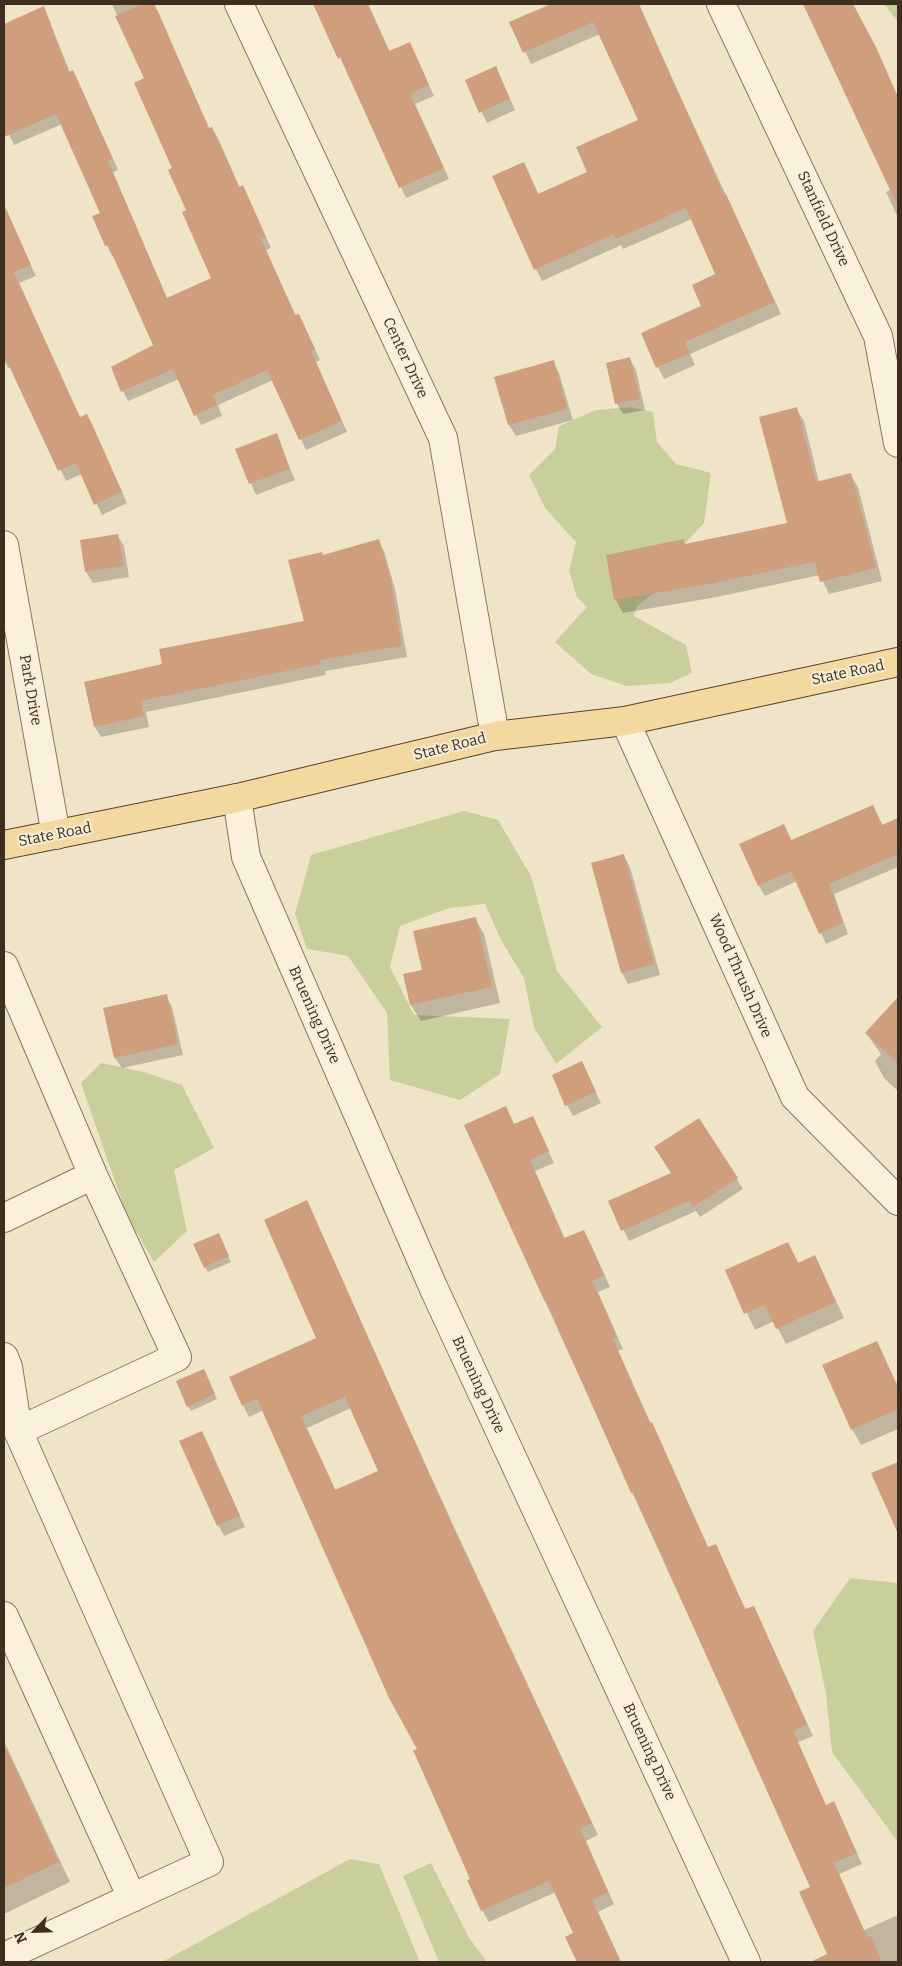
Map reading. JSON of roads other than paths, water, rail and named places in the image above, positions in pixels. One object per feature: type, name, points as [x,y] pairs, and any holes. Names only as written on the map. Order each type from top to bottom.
[{"type":"main road","name":"State Road","points":[[4,845],[237,798],[495,736],[625,721],[898,662]]},
{"type":"street","name":"Center Drive","points":[[239,4],[443,438],[495,736]]},
{"type":"street","name":"Stanfield Drive","points":[[721,4],[878,336],[898,443]]},
{"type":"street","name":"Park Drive","points":[[4,545],[56,835]]},
{"type":"street","name":"Wood Thrush Drive","points":[[625,721],[795,1096],[898,1201]]},
{"type":"street","name":"Bruening Drive","points":[[237,798],[246,858],[434,1289],[746,1962]]},
{"type":"street","points":[[4,966],[93,1176],[177,1357],[18,1431]]},
{"type":"street","points":[[4,1218],[93,1176]]},
{"type":"street","points":[[4,1957],[209,1862],[18,1431],[5,1364]]},
{"type":"street","points":[[4,1616],[132,1898]]}]
